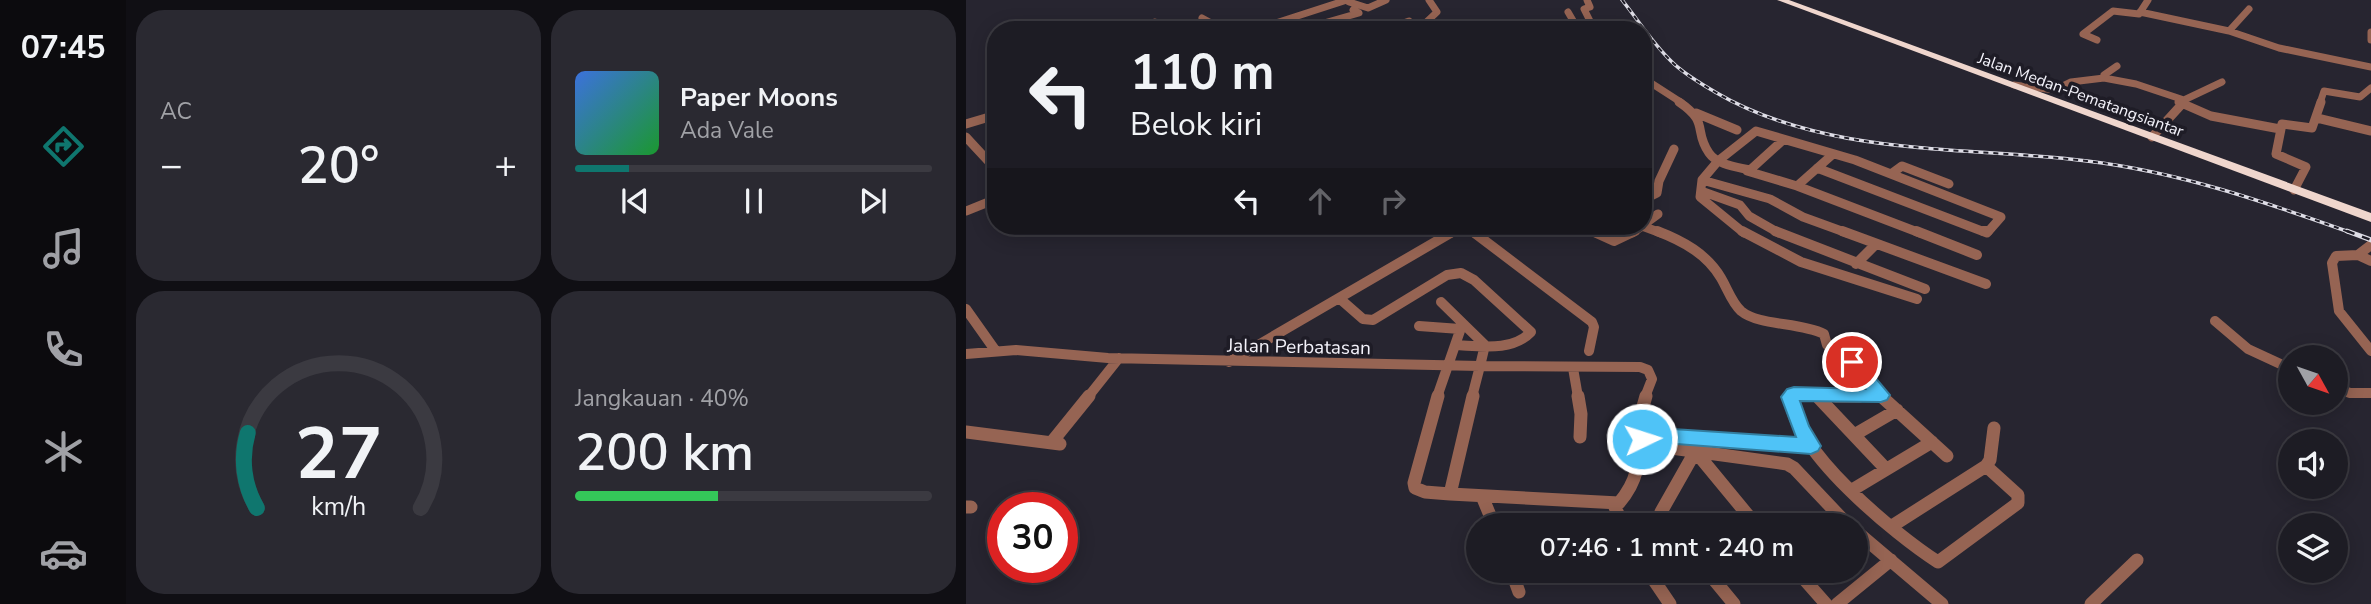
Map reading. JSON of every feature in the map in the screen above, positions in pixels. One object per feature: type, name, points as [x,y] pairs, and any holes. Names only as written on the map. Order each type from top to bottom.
[{"type":"highway","name":"Jalan Medan-Pematangsiantar","points":[[1781,0],[2371,218]]},
{"type":"street","points":[[1281,21],[1346,0],[1368,8],[1386,0]]},
{"type":"street","points":[[1428,21],[1437,12],[1429,0]]},
{"type":"street","points":[[1587,0],[1590,7],[1584,9],[1590,21]]},
{"type":"street","points":[[2140,12],[2148,0]]},
{"type":"street","points":[[2229,31],[2239,16],[2249,9]]},
{"type":"street","points":[[1312,11],[1331,21],[1356,12],[1369,17]]},
{"type":"street","points":[[2096,40],[2083,34],[2113,11],[2134,14],[2140,12],[2229,31],[2279,48],[2371,67]]},
{"type":"street","points":[[1568,12],[1574,21]]},
{"type":"street","points":[[1202,18],[1208,21]]},
{"type":"street","points":[[2371,32],[2371,40]]},
{"type":"street","points":[[2014,85],[2055,90],[2071,81],[2104,75],[2117,66]]},
{"type":"street","points":[[2104,75],[2174,95],[2180,101],[2211,116],[2280,129]]},
{"type":"street","points":[[2152,137],[2180,101],[2188,100],[2222,82]]},
{"type":"street","points":[[1652,84],[1696,113],[1737,130]]},
{"type":"street","points":[[2360,97],[2371,88]]},
{"type":"street","points":[[2294,190],[2306,167],[2276,154],[2283,122],[2312,128],[2324,91],[2371,100]]},
{"type":"street","points":[[1696,113],[1707,150],[1718,161],[1797,186],[1977,255]]},
{"type":"street","points":[[966,124],[987,118]]},
{"type":"street","points":[[2317,118],[2371,131]]},
{"type":"street","points":[[1817,168],[1987,233],[2001,217],[1855,160],[1756,131],[1718,161],[1702,180],[1700,197],[1717,215],[1753,240],[1824,269],[1917,299]]},
{"type":"street","points":[[966,137],[987,160]]},
{"type":"street","points":[[1747,171],[1783,140]]},
{"type":"street","points":[[1652,196],[1657,193],[1659,181],[1674,149]]},
{"type":"street","points":[[1797,186],[1832,155]]},
{"type":"street","points":[[1890,162],[1949,184]]},
{"type":"street","points":[[1891,174],[1902,166]]},
{"type":"street","points":[[1702,180],[1770,199],[1804,217],[1986,284]]},
{"type":"street","points":[[1701,191],[1740,205],[1749,216],[1776,232],[1925,289]]},
{"type":"street","points":[[966,211],[987,203]]},
{"type":"street","points":[[1652,218],[1658,214]]},
{"type":"street","points":[[1652,229],[1686,243],[1714,267],[1741,311],[1798,323],[1824,334],[1827,345],[1857,366],[1881,395],[1947,456]]},
{"type":"street","points":[[1229,362],[1448,235]]},
{"type":"street","points":[[1476,235],[1592,322],[1594,327],[1589,351]]},
{"type":"street","points":[[1601,235],[1614,242],[1630,235]]},
{"type":"street","points":[[1856,264],[1876,244]]},
{"type":"street","points":[[2358,255],[2371,245]]},
{"type":"street","points":[[2371,261],[2358,255],[2336,256],[2332,263],[2339,311],[2371,351]]},
{"type":"street","points":[[1339,298],[1363,319],[1373,320],[1447,275],[1461,273],[1474,280],[1531,332],[1529,336],[1516,342],[1455,345]]},
{"type":"street","points":[[1441,302],[1461,327],[1485,345]]},
{"type":"street","points":[[966,309],[995,350]]},
{"type":"street","points":[[2215,321],[2248,349],[2278,363]]},
{"type":"street","points":[[1419,326],[1461,327]]},
{"type":"street","points":[[1461,327],[1433,410],[1415,488],[1425,492],[1614,505],[1624,498],[1634,480],[1642,457],[1642,439]]},
{"type":"street","points":[[1450,494],[1485,345]]},
{"type":"street","name":"Jalan Perbatasan","points":[[966,354],[995,350],[1229,362],[1573,368],[1633,366],[1648,370],[1652,379],[1641,413],[1642,439]]},
{"type":"street","points":[[966,432],[1056,443],[1119,358]]},
{"type":"street","points":[[1573,368],[1581,414],[1580,437]]},
{"type":"street","points":[[2348,392],[2371,393]]},
{"type":"street","points":[[1881,395],[1794,393],[1790,397],[1800,427],[1811,446],[1852,490],[1938,562],[2018,503],[2018,495],[1986,466]]},
{"type":"street","points":[[1816,395],[1886,469]]},
{"type":"street","points":[[1854,435],[1897,410]]},
{"type":"street","points":[[1892,526],[1986,466],[1990,460],[1994,428]]},
{"type":"street","points":[[1642,439],[1811,446]]},
{"type":"street","points":[[1642,439],[1697,453],[1787,464],[1837,513]]},
{"type":"street","points":[[1852,490],[1931,442]]},
{"type":"street","points":[[1661,513],[1691,459],[1697,453]]},
{"type":"street","points":[[1697,453],[1746,513]]},
{"type":"street","points":[[1482,496],[1488,513]]},
{"type":"street","points":[[1614,505],[1618,513]]},
{"type":"street","points":[[1868,541],[1942,604]]},
{"type":"street","points":[[2091,604],[2137,560]]},
{"type":"street","points":[[1837,604],[1891,561]]},
{"type":"street","points":[[1516,583],[1519,592]]},
{"type":"street","points":[[1656,583],[1670,604]]},
{"type":"street","points":[[1717,583],[1734,604]]},
{"type":"street","points":[[1807,583],[1826,604]]},
{"type":"railway","points":[[1622,0],[1638,21]]},
{"type":"railway","points":[[1652,40],[1672,62],[1715,92],[1758,113],[1803,128],[1896,145],[2040,156],[2121,166],[2188,180],[2352,233]]},
{"type":"railway","points":[[2347,231],[2371,240]]},
{"type":"route","points":[[1642,439],[1642,434],[1811,446],[1800,427],[1791,395],[1881,395],[1852,362]]}]
